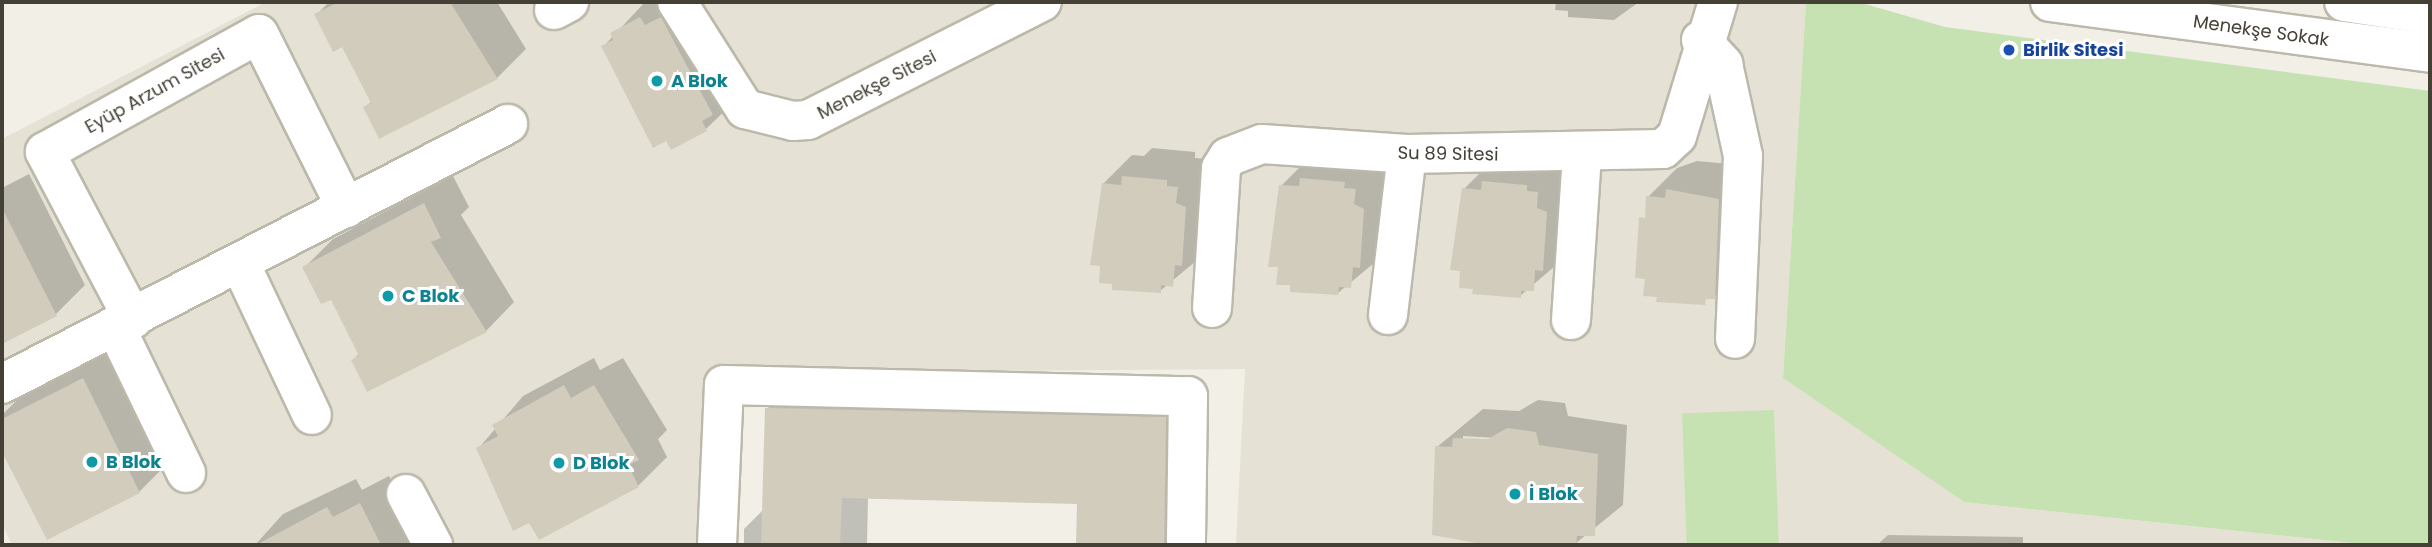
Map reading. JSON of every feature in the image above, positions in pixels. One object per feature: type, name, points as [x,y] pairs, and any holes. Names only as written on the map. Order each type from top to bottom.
[{"type":"street","name":"Menekşe Sitesi","points":[[677,2],[745,109],[793,121],[808,120],[1042,2]]},
{"type":"street","name":"Su 89 Sitesi","points":[[1212,308],[1221,168],[1228,157],[1262,144],[1407,155],[1583,155],[1651,152],[1671,144],[1701,40],[1718,2]]},
{"type":"street","name":"Menekşe Sokak","points":[[2050,2],[2230,14],[2430,53]]},
{"type":"street","points":[[2344,2],[2430,15]]},
{"type":"street","name":"Eyüp Arzum Sitesi","points":[[186,472],[125,323],[45,152],[259,34],[346,208]]},
{"type":"street","points":[[1701,40],[1723,64],[1743,156],[1735,339]]},
{"type":"street","points":[[2,384],[508,124]]},
{"type":"street","points":[[1388,315],[1407,155]]},
{"type":"street","points":[[1571,320],[1583,155]]},
{"type":"street","points":[[240,263],[312,415]]},
{"type":"street","points":[[717,545],[724,385],[1188,396],[1186,545]]},
{"type":"street","points":[[406,494],[433,545]]},
{"type":"shaded area","points":[[266,2],[1806,2],[1783,378],[1964,502],[2371,545],[1236,545],[1245,369],[714,373],[706,545],[12,545],[2,524],[2,139]]},
{"type":"green space","points":[[1806,2],[1858,2],[1945,27],[2430,91],[2430,545],[2371,545],[1964,502],[1783,378]]},
{"type":"green space","points":[[1774,410],[1779,545],[1687,545],[1682,413]]},
{"type":"building","points":[[339,2],[450,2],[498,79],[379,139],[363,107],[371,103],[342,47],[333,52],[314,14]]},
{"type":"building","name":"A Blok","points":[[640,17],[645,25],[661,17],[713,115],[702,121],[707,131],[671,150],[666,141],[653,148],[601,46],[613,40],[610,33]]},
{"type":"building","points":[[1122,176],[1167,180],[1167,186],[1178,187],[1176,203],[1186,207],[1182,266],[1175,265],[1173,287],[1161,285],[1161,293],[1112,290],[1112,284],[1099,283],[1100,266],[1090,265],[1102,183],[1121,185]]},
{"type":"building","points":[[1300,178],[1345,182],[1344,188],[1356,189],[1354,204],[1364,209],[1360,268],[1353,267],[1351,288],[1339,287],[1338,295],[1290,292],[1290,285],[1276,285],[1278,267],[1268,267],[1279,185],[1299,186]]},
{"type":"building","points":[[1482,181],[1527,185],[1527,191],[1538,192],[1537,208],[1547,212],[1543,271],[1535,270],[1534,291],[1521,291],[1521,298],[1472,294],[1473,289],[1459,288],[1460,271],[1450,270],[1462,188],[1481,190]]},
{"type":"building","points":[[1666,189],[1719,199],[1715,299],[1706,299],[1705,305],[1656,302],[1657,297],[1643,296],[1645,279],[1635,278],[1639,217],[1645,218],[1646,196],[1665,198]]},
{"type":"building","name":"C Blok","points":[[424,203],[441,238],[431,242],[487,332],[367,392],[351,360],[359,356],[331,300],[321,304],[302,267]]},
{"type":"building","points":[[2,208],[57,316],[2,344]]},
{"type":"building","name":"B Blok","points":[[83,378],[140,493],[47,540],[2,452],[2,419]]},
{"type":"building","name":"D Blok","points":[[564,385],[571,398],[594,385],[639,460],[628,465],[639,487],[539,540],[529,523],[513,531],[476,448],[498,436],[492,425]]},
{"type":"building","points":[[765,408],[1166,417],[1164,545],[1076,545],[1077,504],[842,498],[840,545],[761,545]]},
{"type":"building","name":"İ Blok","points":[[1507,428],[1536,432],[1539,445],[1598,454],[1595,536],[1577,536],[1576,545],[1487,545],[1432,535],[1435,446],[1452,447],[1453,438],[1488,439]]},
{"type":"building","points":[[360,503],[381,545],[256,545],[327,507],[333,517]]},
{"type":"place","name":"Birlik Sitesi","points":[[2009,50]]},
{"type":"place","name":"A Blok","points":[[657,81]]},
{"type":"place","name":"C Blok","points":[[388,296]]},
{"type":"place","name":"B Blok","points":[[92,462]]},
{"type":"place","name":"D Blok","points":[[559,463]]},
{"type":"place","name":"İ Blok","points":[[1515,494]]}]
